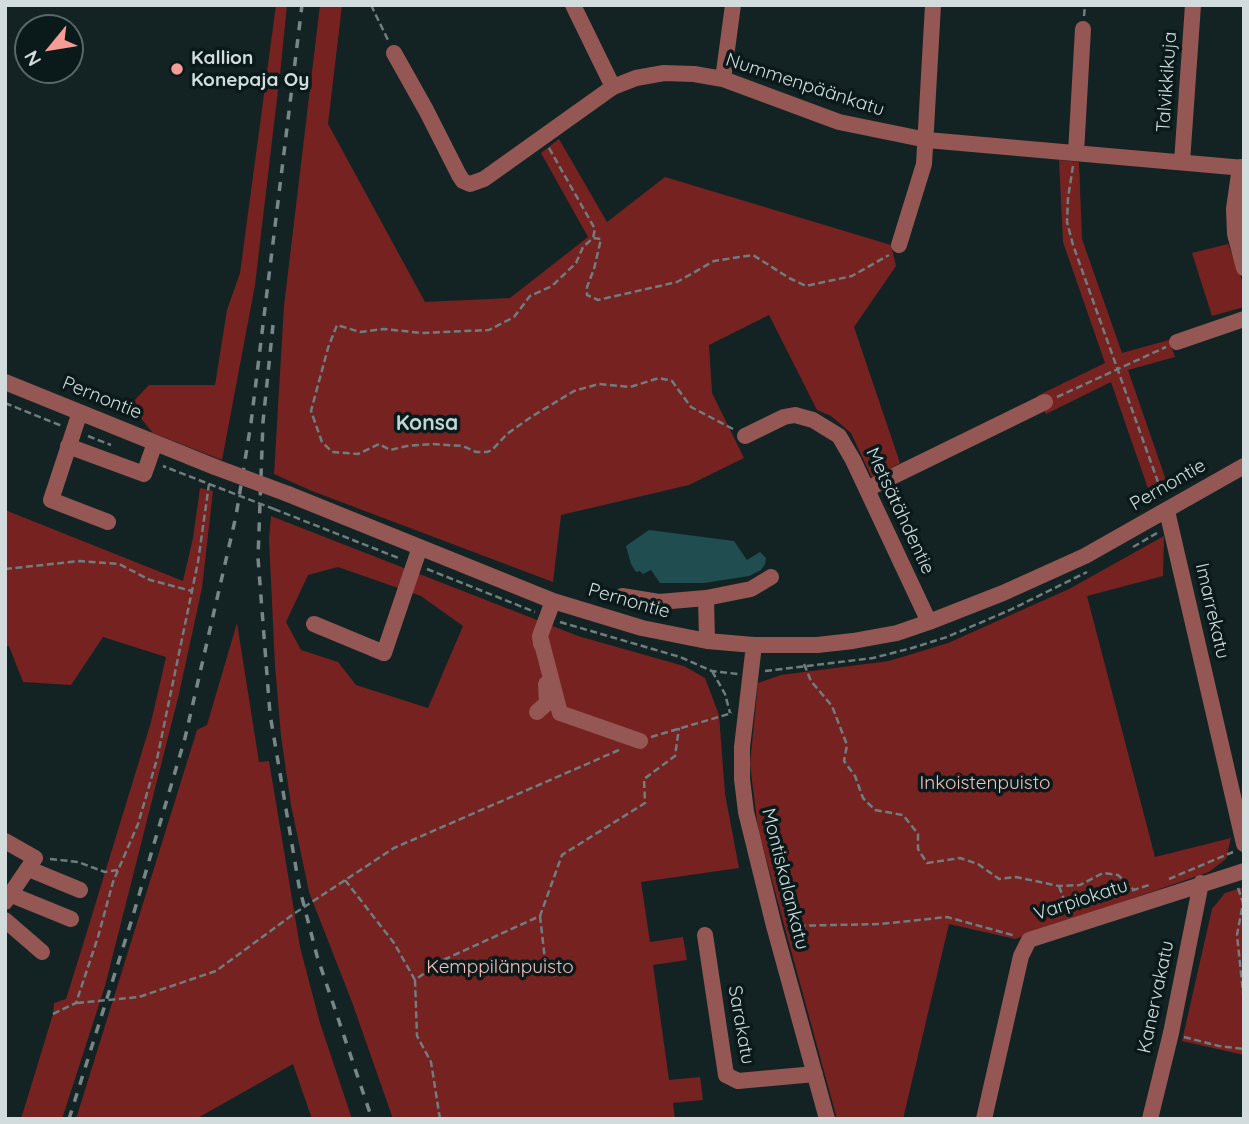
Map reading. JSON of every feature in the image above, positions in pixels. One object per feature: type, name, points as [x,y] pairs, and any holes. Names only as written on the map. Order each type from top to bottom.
[{"type":"street","points":[[573,5],[613,87]]},
{"type":"street","points":[[723,79],[733,5]]},
{"type":"street","points":[[899,245],[919,185],[927,140],[933,5]]},
{"type":"street","name":"Talvikkikuja","points":[[1182,162],[1193,5]]},
{"type":"street","points":[[1076,153],[1083,29]]},
{"type":"street","name":"Nummenpäänkatu","points":[[394,52],[458,175],[470,184],[484,179],[613,87],[636,78],[664,73],[723,79],[839,122],[927,140],[1242,167]]},
{"type":"street","points":[[1242,167],[1235,187],[1234,222],[1244,268]]},
{"type":"street","points":[[1177,342],[1244,319]]},
{"type":"street","name":"Pernontie","points":[[5,382],[552,601],[642,628],[707,641],[754,645],[817,645],[853,641],[897,633],[929,622],[1038,578],[1169,518],[1244,466]]},
{"type":"street","points":[[867,489],[1045,402]]},
{"type":"street","points":[[80,412],[51,500],[108,522]]},
{"type":"street","name":"Metsätähdentie","points":[[745,436],[784,417],[795,415],[813,419],[839,436],[847,447],[929,622]]},
{"type":"street","points":[[71,438],[144,474],[155,443]]},
{"type":"street","name":"Imarrekatu","points":[[1169,518],[1244,844]]},
{"type":"street","points":[[314,624],[384,653],[420,547]]},
{"type":"street","points":[[622,596],[659,602],[706,598],[751,589],[771,577]]},
{"type":"street","points":[[706,598],[707,641]]},
{"type":"street","points":[[537,712],[547,703],[540,636],[552,601]]},
{"type":"street","points":[[540,636],[560,713],[640,741]]},
{"type":"street","name":"Montiskalankatu","points":[[754,645],[742,747],[746,812],[827,1119]]},
{"type":"street","points":[[5,841],[32,863],[80,890]]},
{"type":"street","points":[[32,863],[8,899],[71,919]]},
{"type":"street","name":"Varpiokatu","points":[[984,1119],[1021,956],[1029,940],[1238,873]]},
{"type":"street","name":"Kanervakatu","points":[[1150,1119],[1171,1033],[1200,883]]},
{"type":"street","points":[[5,920],[42,952]]},
{"type":"street","name":"Sarakatu","points":[[705,935],[726,1075],[738,1081],[815,1073]]},
{"type":"path","points":[[371,5],[394,52]]},
{"type":"path","points":[[543,136],[595,229],[593,238],[583,247],[576,263],[552,286],[530,296],[514,317],[489,330],[422,333],[384,329],[360,332],[337,325],[311,411],[321,442],[332,452],[358,454],[379,444],[390,450],[432,444],[463,446],[476,453],[487,452],[531,417],[574,391],[598,384],[630,387],[659,378],[672,382],[691,407],[745,436]]},
{"type":"path","points":[[1076,153],[1068,198],[1067,222],[1169,518],[1130,549]]},
{"type":"path","points":[[593,238],[601,239],[587,295],[598,300],[677,282],[714,261],[753,255],[806,286],[852,276],[887,257],[899,245]]},
{"type":"path","points":[[1045,402],[1177,342]]},
{"type":"path","points":[[5,403],[71,438],[111,445]]},
{"type":"path","points":[[149,460],[577,629],[680,657],[712,671],[730,674],[750,674],[804,664],[873,658],[947,637],[1010,610],[1095,568]]},
{"type":"path","points":[[76,1003],[118,870],[138,824],[157,759],[192,591],[209,484]]},
{"type":"path","points":[[5,569],[80,561],[119,564],[150,580],[192,591]]},
{"type":"path","points":[[804,664],[811,681],[832,706],[847,745],[844,761],[855,776],[863,799],[875,810],[903,815],[919,834],[918,849],[927,863],[960,858],[978,864],[999,879],[1016,877],[1059,886],[1080,885],[1103,873],[1118,875],[1133,889]]},
{"type":"path","points":[[53,1014],[76,1003],[139,997],[216,971],[312,901],[394,848],[640,741],[719,715],[746,710]]},
{"type":"path","points":[[554,977],[545,960],[540,916],[562,855],[645,803],[644,779],[676,756],[680,729]]},
{"type":"path","points":[[32,863],[78,862],[105,872],[118,870]]},
{"type":"path","points":[[1238,873],[1243,903],[1237,935],[1244,1002]]},
{"type":"path","points":[[345,880],[394,943],[415,980],[417,1037],[431,1062],[440,1119]]},
{"type":"path","points":[[1059,886],[1069,914]]},
{"type":"path","points":[[415,980],[441,961],[540,916]]},
{"type":"path","points":[[774,926],[881,924],[947,917],[1029,940]]},
{"type":"path","points":[[1171,1033],[1219,1046],[1244,1049]]},
{"type":"green space","points":[[276,5],[287,5],[255,285],[222,460],[153,433],[130,405],[149,385],[215,385],[227,310],[240,273]]},
{"type":"green space","points":[[320,5],[342,5],[328,124],[425,302],[510,298],[588,237],[541,153],[559,139],[607,222],[665,177],[891,245],[896,266],[854,327],[900,463],[872,478],[851,433],[831,416],[817,410],[769,315],[709,345],[712,393],[744,458],[689,485],[561,515],[553,582],[312,491],[274,474],[284,306]]},
{"type":"green space","points":[[1059,160],[1079,162],[1082,239],[1122,353],[1169,340],[1175,357],[1128,370],[1169,489],[1152,500],[1111,382],[1046,414],[1037,396],[1105,363],[1063,242]]},
{"type":"green space","points":[[1228,244],[1244,285],[1244,307],[1212,316],[1192,253]]},
{"type":"green space","points":[[200,488],[213,491],[202,588],[179,694],[105,986],[62,1119],[21,1119],[54,1003],[66,999],[151,722],[166,657],[103,637],[71,685],[23,682],[9,646],[5,646],[5,510],[183,581],[193,538]]},
{"type":"green space","name":"Kemppilänpuisto","points":[[271,516],[578,636],[684,666],[705,678],[719,715],[725,794],[739,868],[641,882],[650,942],[683,937],[687,960],[653,965],[669,1080],[700,1077],[703,1100],[673,1103],[675,1119],[393,1119],[352,1002],[309,892],[291,805],[281,736],[269,539]],"holes":[[[338,567],[421,596],[463,626],[428,708],[356,685],[338,662],[301,650],[286,622],[308,575]]]},
{"type":"green space","name":"Inkoistenpuisto","points":[[1164,536],[1163,576],[1087,596],[1155,857],[1231,838],[1226,859],[1209,872],[1015,939],[949,924],[903,1119],[837,1119],[758,829],[750,764],[758,683],[781,675],[889,661],[948,643],[1069,589]]},
{"type":"green space","points":[[237,623],[259,762],[269,761],[300,947],[320,1023],[352,1119],[312,1119],[293,1064],[196,1119],[76,1119],[197,730],[207,725]]},
{"type":"green space","points":[[1244,887],[1244,1055],[1182,1041],[1212,909],[1225,893]]},
{"type":"water","points":[[649,530],[734,541],[747,560],[760,552],[766,558],[765,564],[761,570],[749,576],[704,583],[660,583],[651,570],[643,574],[636,572],[626,546]]},
{"type":"railway","points":[[69,1119],[185,738],[236,516],[251,423],[302,5]]},
{"type":"railway","points":[[273,325],[263,422],[258,558],[270,714],[299,886],[317,956],[372,1119]]},
{"type":"place","name":"Kallion Konepaja Oy","points":[[177,69]]},
{"type":"district","name":"Konsa","points":[[427,424]]}]
